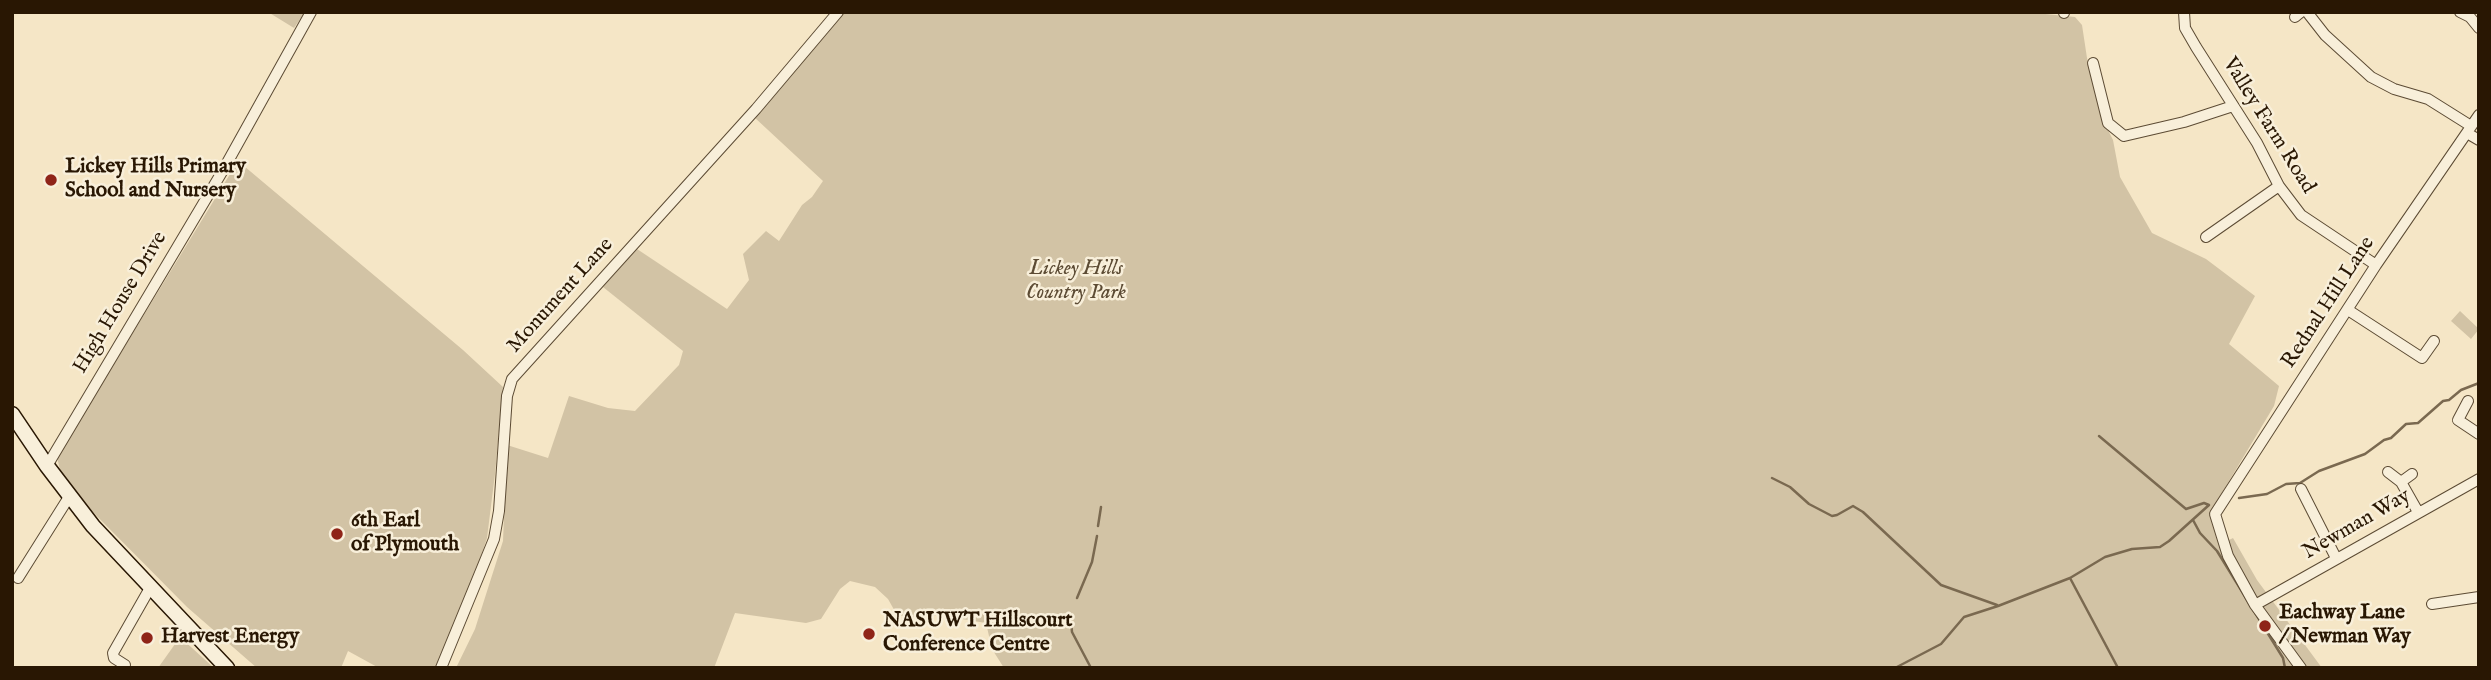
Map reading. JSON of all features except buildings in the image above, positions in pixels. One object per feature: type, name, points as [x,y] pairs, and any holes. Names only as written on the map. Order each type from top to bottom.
[{"type":"main road","points":[[12,414],[69,497],[150,588],[227,668]]},
{"type":"street","name":"High House Drive","points":[[47,466],[222,172],[311,12]]},
{"type":"street","name":"Monument Lane","points":[[441,668],[494,539],[499,511],[507,396],[512,379],[755,109],[838,12]]},
{"type":"street","name":"Valley Farm Road","points":[[2184,12],[2185,28],[2257,143],[2279,186],[2301,215],[2376,265]]},
{"type":"street","points":[[2308,12],[2325,35],[2371,77],[2394,89],[2428,99],[2469,129],[2479,140]]},
{"type":"street","points":[[2460,12],[2479,28]]},
{"type":"street","points":[[2093,63],[2108,122],[2124,136],[2184,122],[2233,106]]},
{"type":"street","name":"Rednal Hill Lane","points":[[2255,605],[2228,556],[2215,514],[2376,265],[2479,115]]},
{"type":"street","points":[[2206,237],[2279,186]]},
{"type":"street","points":[[2348,310],[2423,358],[2434,341]]},
{"type":"street","points":[[2468,401],[2458,420],[2479,434]]},
{"type":"street","points":[[2388,472],[2401,482],[2418,512]]},
{"type":"street","points":[[2401,482],[2413,474]]},
{"type":"street","name":"Newman Way","points":[[2255,605],[2479,478]]},
{"type":"street","points":[[2301,489],[2336,558]]},
{"type":"street","points":[[18,578],[69,497]]},
{"type":"street","points":[[123,668],[125,665],[114,658],[113,653],[150,588]]},
{"type":"street","points":[[2432,604],[2479,597]]},
{"type":"street","points":[[2255,605],[2301,668]]},
{"type":"green space","points":[[268,12],[305,12],[294,28]]},
{"type":"green space","name":"Lickey Hills Country Park","points":[[844,12],[2026,12],[2075,17],[2082,25],[2087,58],[2106,126],[2113,140],[2120,177],[2152,233],[2206,259],[2255,296],[2229,344],[2279,386],[2274,406],[2211,511],[2219,545],[2233,538],[2257,580],[2322,668],[1004,668],[992,649],[986,623],[937,615],[921,619],[897,615],[888,599],[875,587],[850,581],[840,589],[821,619],[806,623],[735,613],[714,668],[456,668],[475,629],[503,541],[507,445],[548,458],[569,396],[608,408],[635,411],[679,365],[683,351],[603,287],[637,249],[727,309],[749,280],[743,254],[766,231],[779,241],[802,205],[812,197],[823,181],[754,117]]},
{"type":"green space","points":[[238,161],[463,350],[503,387],[487,538],[436,668],[379,668],[348,651],[341,668],[257,668],[187,607],[75,494],[60,470],[57,457]]},
{"type":"green space","points":[[2460,311],[2479,329],[2471,339],[2451,321]]},
{"type":"green space","points":[[180,637],[214,668],[158,668]]},
{"type":"waterway","points":[[2239,498],[2267,494],[2286,484],[2300,483],[2319,471],[2365,454],[2391,438],[2406,424],[2418,423],[2443,401],[2479,383]]},
{"type":"waterway","points":[[2099,436],[2186,509],[2204,503],[2209,505]]},
{"type":"waterway","points":[[1772,478],[1790,487],[1809,504],[1832,516],[1853,506],[1863,512],[1941,585],[1997,605]]},
{"type":"waterway","points":[[1895,668],[1941,644],[1964,617],[2070,578],[2105,557],[2132,549],[2160,547],[2209,505]]},
{"type":"waterway","points":[[1098,526],[1101,507]]},
{"type":"waterway","points":[[2193,520],[2200,533],[2217,551],[2283,658],[2285,668]]},
{"type":"waterway","points":[[1077,598],[1092,562],[1097,536]]},
{"type":"waterway","points":[[2070,578],[2118,668]]},
{"type":"waterway","points":[[1071,622],[1072,632],[1091,668]]},
{"type":"place","name":"Lickey Hills Primary School and Nursery","points":[[51,180]]},
{"type":"place","name":"6th Earl of Plymouth","points":[[337,534]]},
{"type":"place","name":"Eachway Lane / Newman Way","points":[[2265,626]]},
{"type":"place","name":"NASUWT Hillscourt Conference Centre","points":[[869,634]]},
{"type":"place","name":"Harvest Energy","points":[[147,638]]}]
